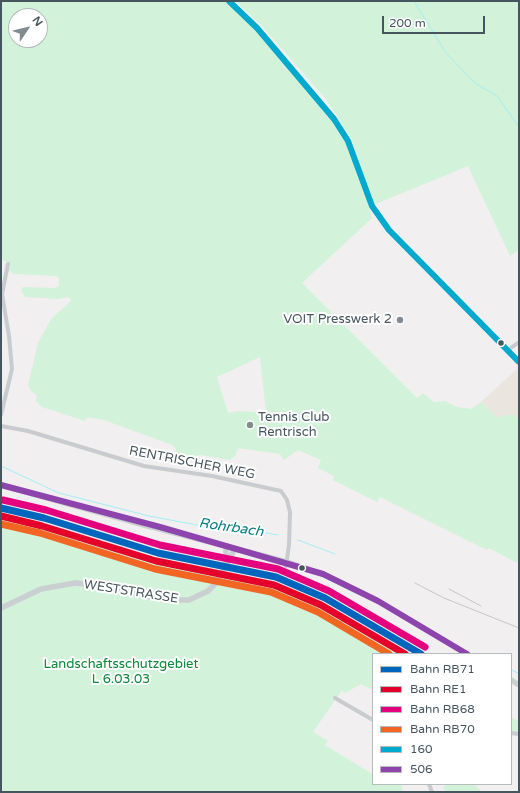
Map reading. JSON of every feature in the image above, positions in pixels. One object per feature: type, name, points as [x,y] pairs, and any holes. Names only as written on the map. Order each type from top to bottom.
[{"type":"main road","points":[[229,1],[257,28],[334,118],[348,141],[369,198],[377,214],[394,235],[519,362]]},
{"type":"main road","points":[[1,485],[229,550],[322,574],[378,601],[465,653]]},
{"type":"main road","name":"WESTSTRASSE","points":[[1,608],[41,589],[75,583],[103,586],[165,600],[188,600],[203,594],[221,577],[226,565],[229,550]]},
{"type":"street","points":[[1,415],[12,369],[9,336],[2,294],[8,264]]},
{"type":"street","points":[[508,350],[519,342]]},
{"type":"street","name":"RENTRISCHER WEG","points":[[1,426],[36,433],[144,466],[212,476],[281,491],[287,500],[290,512],[289,545],[286,564]]},
{"type":"street","points":[[335,698],[372,719]]},
{"type":"shaded area","points":[[519,367],[519,421],[513,414],[497,417],[481,402]]},
{"type":"green space","points":[[1,1],[225,1],[256,29],[325,109],[347,144],[368,203],[372,218],[302,283],[417,398],[423,393],[434,402],[445,401],[457,407],[471,409],[481,402],[497,417],[513,414],[519,421],[519,564],[489,548],[487,550],[380,497],[377,502],[333,480],[334,476],[318,468],[321,460],[298,450],[284,460],[280,454],[238,448],[235,456],[230,460],[201,455],[193,456],[189,460],[181,460],[176,457],[176,448],[172,445],[104,420],[88,417],[85,421],[42,407],[36,401],[37,396],[31,391],[28,385],[38,343],[51,319],[71,301],[69,297],[58,299],[25,297],[21,290],[23,287],[54,288],[59,286],[59,278],[56,276],[14,274],[9,271],[10,264],[1,259]],"holes":[[[260,357],[266,413],[239,411],[228,413],[217,377]]]},
{"type":"green space","points":[[235,1],[519,1],[519,250],[510,256],[468,166],[373,205],[352,140],[326,99],[262,26]]},
{"type":"green space","name":"Landschaftsschutzgebiet L 6.03.03","points":[[1,514],[14,515],[137,553],[301,592],[402,653],[372,653],[372,690],[361,684],[345,693],[342,690],[313,732],[328,741],[325,745],[372,774],[372,785],[401,785],[403,792],[1,792]]},
{"type":"green space","points":[[512,718],[519,722],[519,731],[512,736]]},
{"type":"green space","points":[[445,785],[475,785],[482,792],[447,792],[443,788]]},
{"type":"waterway","points":[[414,1],[446,53],[475,83],[497,96],[519,127]]},
{"type":"waterway","name":"Rohrbach","points":[[1,466],[59,493],[149,516],[197,525],[216,524],[278,535]]},
{"type":"waterway","name":"Rohrbach","points":[[298,540],[335,554]]},
{"type":"waterway","name":"Rohrbach","points":[[512,670],[519,674]]},
{"type":"railway","points":[[415,583],[444,598],[519,628]]},
{"type":"railway","points":[[449,589],[481,606]]},
{"type":"rail line","name":"RB68","points":[[3,500],[46,510],[160,545],[278,569],[329,591],[425,647]]},
{"type":"rail line","name":"RB71","points":[[1,508],[44,518],[158,553],[276,577],[325,598],[419,653]]},
{"type":"rail line","name":"RE1","points":[[1,516],[42,526],[156,561],[274,585],[321,605],[403,653]]},
{"type":"rail line","name":"RB70","points":[[1,524],[40,533],[155,569],[271,592],[318,612],[387,653]]},
{"type":"transit line","name":"160","points":[[229,1],[257,28],[334,119],[348,141],[372,206],[389,230],[519,362]]},
{"type":"transit line","name":"506","points":[[1,485],[160,527],[323,574],[378,601],[465,653]]},
{"type":"place","name":"VOIT Presswerk 2","points":[[400,320]]},
{"type":"place","name":"Tennis Club Rentrisch","points":[[250,425]]}]
